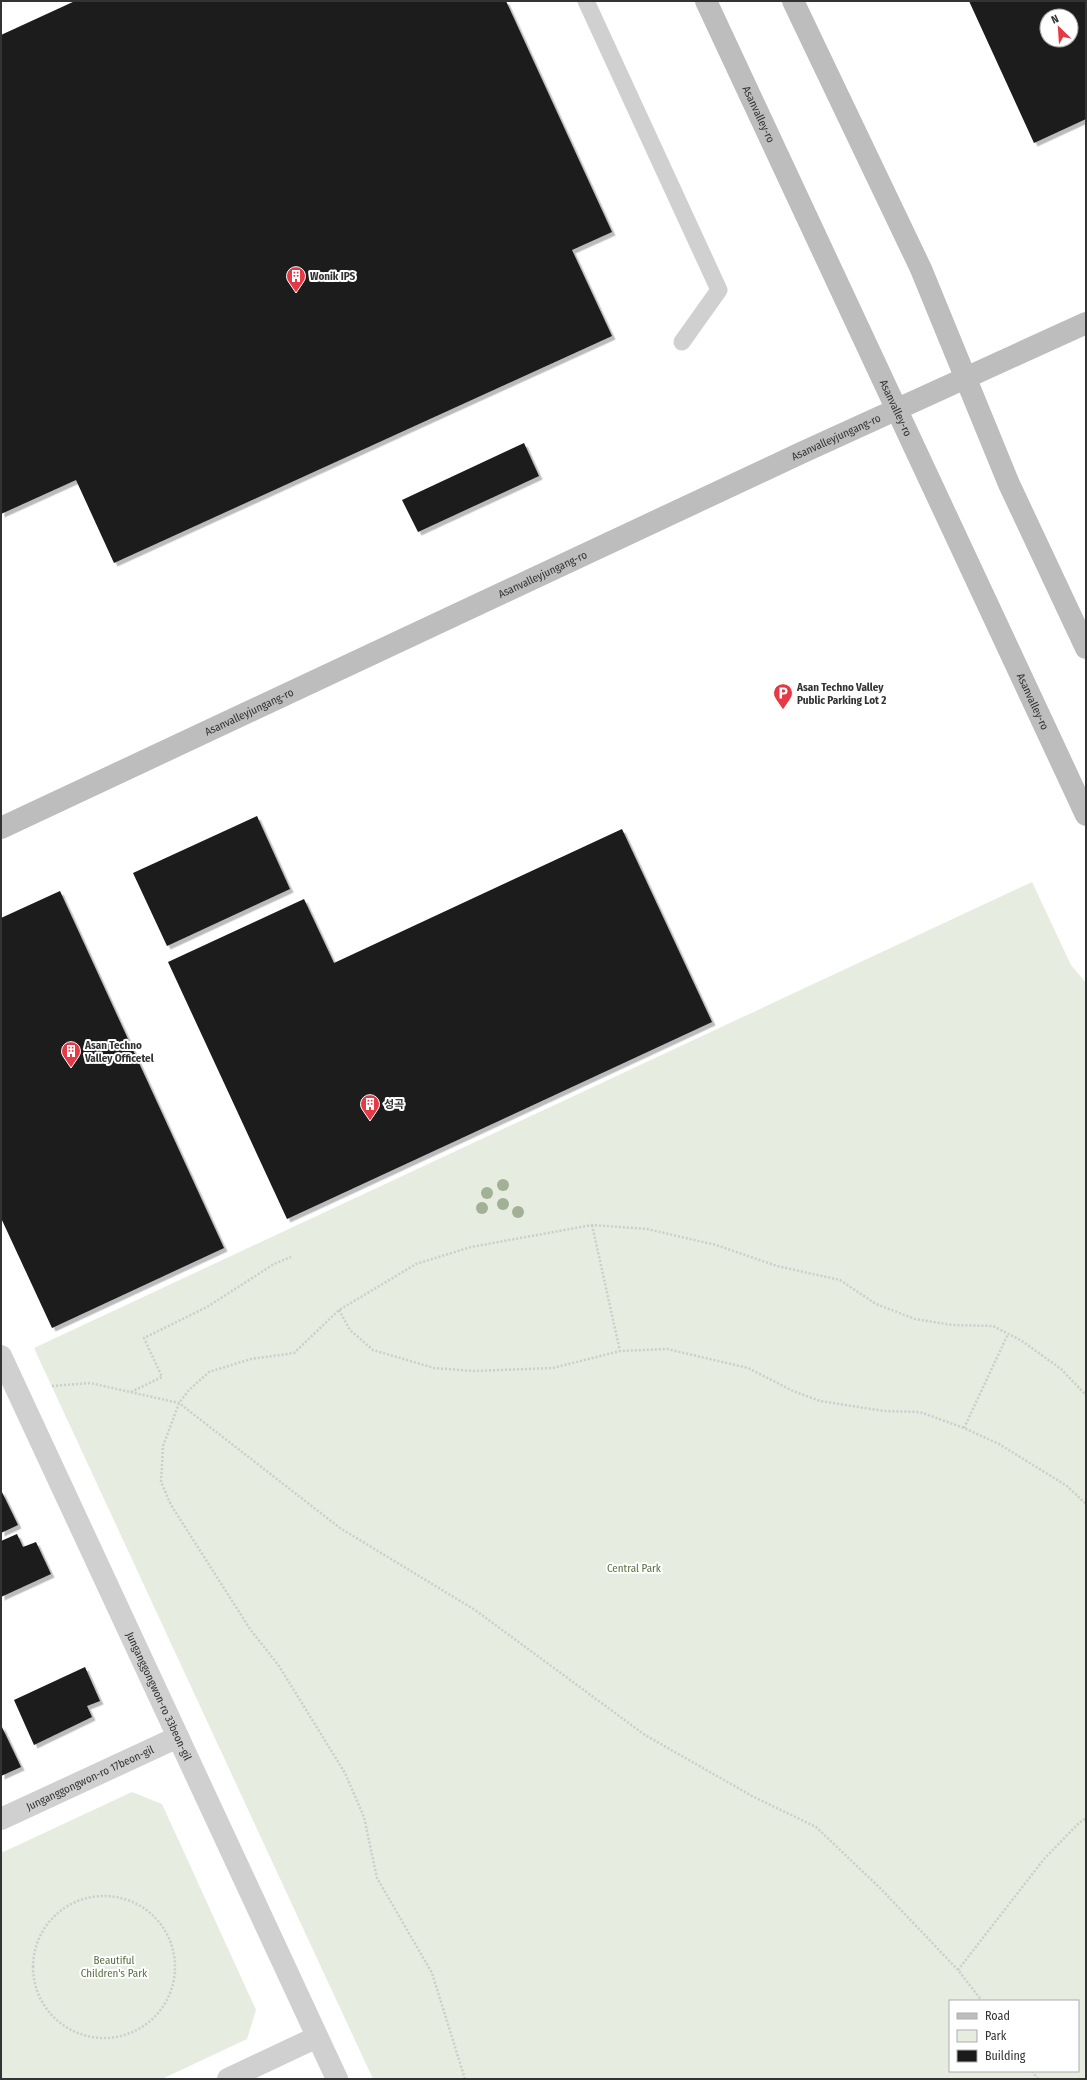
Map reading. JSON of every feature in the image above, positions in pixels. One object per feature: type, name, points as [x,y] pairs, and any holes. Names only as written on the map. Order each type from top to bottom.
[{"type":"street","name":"Asanvalley-ro","points":[[706,1],[895,410],[1086,815]]},
{"type":"street","points":[[793,1],[920,269],[1009,484],[1086,648]]},
{"type":"street","name":"Asanvalleyjungang-ro","points":[[1,828],[895,410],[1086,323]]},
{"type":"street","name":"Junganggongwon-ro 33beon-gil","points":[[1,1356],[337,2079]]},
{"type":"street","name":"Junganggongwon-ro 17beon-gil","points":[[1,1818],[178,1737]]},
{"type":"street","points":[[228,2079],[317,2037]]},
{"type":"lane","points":[[586,1],[719,290],[682,342]]},
{"type":"path","points":[[592,1226],[620,1351]]},
{"type":"path","points":[[465,2079],[432,1973],[377,1878],[364,1817],[345,1773],[279,1666],[250,1629],[171,1505],[161,1482],[163,1446],[179,1403],[188,1390],[209,1372],[251,1359],[294,1353],[339,1310],[416,1264],[471,1247],[592,1226],[647,1230],[716,1244],[777,1266],[840,1280],[876,1304],[914,1319],[952,1324],[993,1326],[1022,1341],[1061,1369],[1086,1395]]},
{"type":"path","points":[[131,1392],[162,1377],[144,1338],[207,1307],[274,1264],[291,1257]]},
{"type":"path","points":[[339,1310],[350,1330],[373,1350],[434,1368],[473,1371],[553,1368],[620,1351],[667,1349],[748,1368],[793,1391],[820,1401],[884,1411],[920,1412],[964,1428],[999,1444],[1067,1486],[1086,1504]]},
{"type":"path","points":[[964,1428],[1008,1334]]},
{"type":"path","points":[[52,1386],[90,1383],[179,1403],[340,1528],[475,1610],[645,1735],[752,1796],[816,1827],[880,1888],[958,1970],[981,2000]]},
{"type":"path","points":[[958,1970],[1044,1859],[1079,1822],[1086,1818]]},
{"type":"path","points":[[100,1897],[116,1898],[128,1901],[141,1907],[153,1916],[163,1928],[170,1941],[174,1955],[175,1970],[167,1999],[160,2011],[149,2022],[137,2030],[123,2036],[108,2038],[79,2034],[65,2027],[54,2018],[37,1993],[33,1964],[35,1949],[49,1923],[72,1904],[100,1897]]},
{"type":"green space","name":"Central Park","points":[[1032,882],[1071,965],[1086,983],[1086,2079],[373,2079],[34,1348]]},
{"type":"green space","name":"Beautiful Children's Park","points":[[132,1792],[162,1804],[256,2010],[247,2039],[162,2079],[1,2079],[1,1853]]},
{"type":"building","name":"Wonik IPS","points":[[75,1],[506,1],[612,232],[572,250],[612,336],[114,563],[76,480],[1,514],[1,35]]},
{"type":"building","points":[[969,1],[1086,1],[1086,119],[1034,143]]},
{"type":"building","points":[[524,443],[539,476],[418,532],[402,500]]},
{"type":"building","points":[[257,816],[290,889],[167,946],[133,873]]},
{"type":"building","name":"성곡","points":[[622,829],[712,1022],[287,1219],[168,962],[304,899],[334,963]]},
{"type":"building","name":"Asan Techno Valley Officetel","points":[[60,891],[224,1248],[52,1328],[1,1218],[1,918]]},
{"type":"building","points":[[1,1490],[18,1525],[1,1533]]},
{"type":"building","points":[[17,1534],[23,1547],[36,1542],[51,1574],[1,1597],[1,1541]]},
{"type":"building","points":[[85,1667],[100,1701],[87,1706],[92,1717],[34,1745],[14,1700]]},
{"type":"building","points":[[1,1725],[21,1767],[1,1776]]},
{"type":"place","name":"Wonik IPS","points":[[296,293]]},
{"type":"place","name":"Asan Techno Valley Public Parking Lot 2","points":[[783,710]]},
{"type":"place","name":"Asan Techno Valley Officetel","points":[[71,1068]]},
{"type":"place","name":"성곡","points":[[370,1121]]}]
